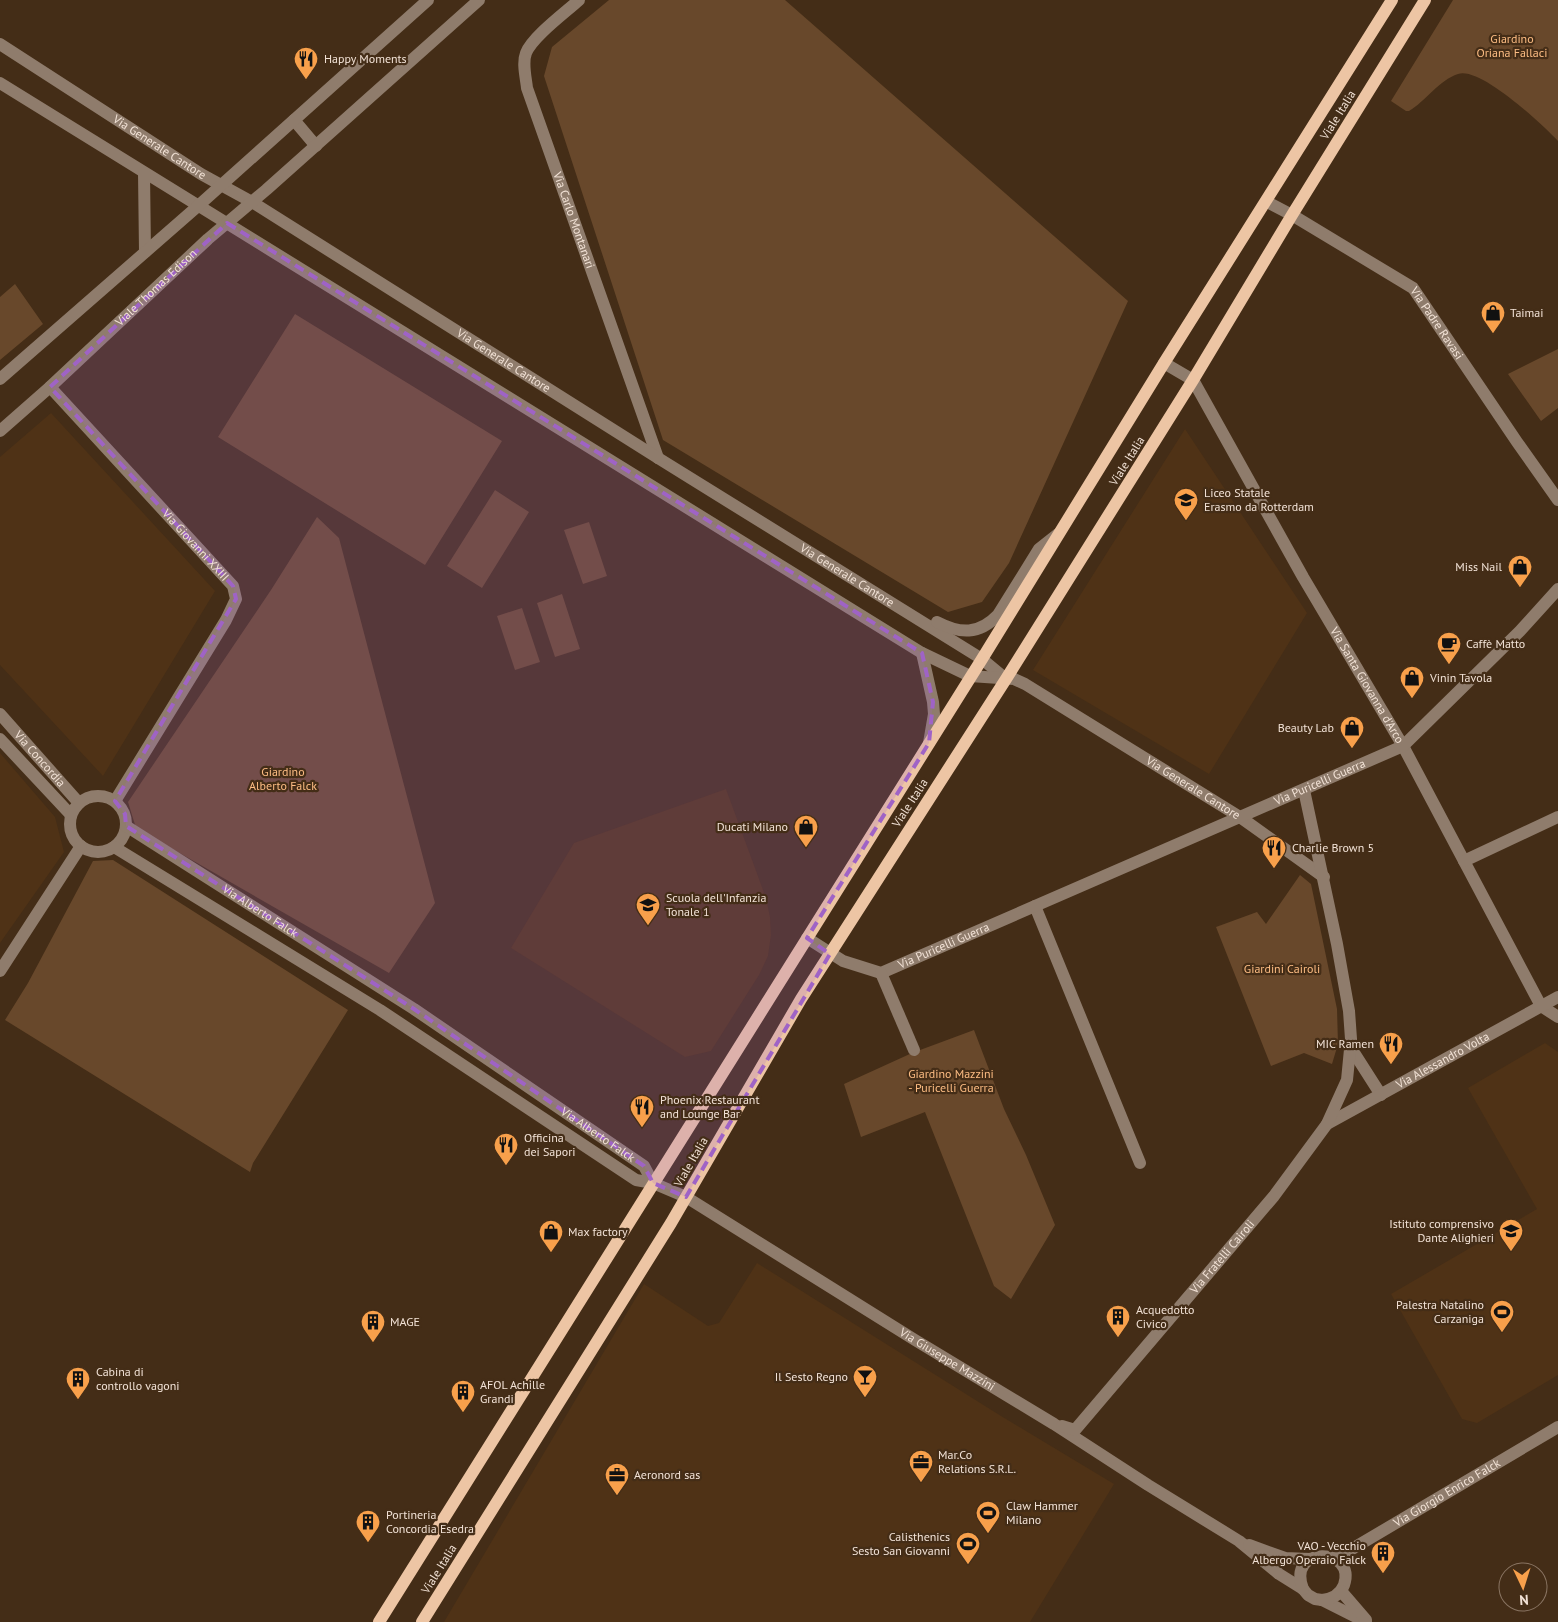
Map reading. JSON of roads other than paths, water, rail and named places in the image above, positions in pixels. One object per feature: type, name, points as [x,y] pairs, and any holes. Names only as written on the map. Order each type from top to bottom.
[{"type":"main road","name":"Viale Italia","points":[[379,1622],[1392,0]]},
{"type":"main road","name":"Viale Italia","points":[[422,1622],[686,1197],[801,999],[1006,679],[1193,380],[1425,0]]},
{"type":"street","points":[[0,379],[198,206],[428,0]]},
{"type":"street","name":"Viale Thomas Edison","points":[[0,431],[227,224],[479,0]]},
{"type":"street","name":"Via Carlo Montanari","points":[[579,0],[542,33],[528,49],[525,60],[527,88],[658,458]]},
{"type":"street","name":"Via Generale Cantore","points":[[0,44],[220,185],[252,202],[658,458],[982,659],[1006,679]]},
{"type":"street","name":"Via Generale Cantore","points":[[0,83],[922,653],[970,676],[1014,679],[1025,684],[1240,817],[1324,877]]},
{"type":"street","points":[[294,120],[316,146]]},
{"type":"street","points":[[144,173],[145,252]]},
{"type":"street","name":"Via Padre Ravasi","points":[[1267,202],[1413,288],[1558,500]]},
{"type":"street","points":[[1164,363],[1193,380]]},
{"type":"street","name":"Via Santa Giovanna d'Arco","points":[[1193,380],[1303,577],[1403,746],[1541,1006],[1558,1017]]},
{"type":"street","name":"Via Giovanni XXIII","points":[[50,387],[233,586],[236,599],[226,620],[115,801]]},
{"type":"street","name":"Viale Italia","points":[[906,612],[929,618],[950,629],[963,632],[974,630],[990,623],[998,615],[1039,549],[1058,534]]},
{"type":"street","name":"Via Puricelli Guerra","points":[[881,973],[1403,746],[1520,630],[1558,589]]},
{"type":"street","points":[[922,653],[934,714],[929,743]]},
{"type":"street","name":"Via Concordia","points":[[0,714],[79,802]]},
{"type":"street","name":"Via Concordia","points":[[0,739],[71,815]]},
{"type":"street","name":"Via Fratelli Cairoli","points":[[1054,1424],[1075,1430],[1274,1196],[1327,1124],[1347,1080],[1351,1048],[1348,1011],[1324,877],[1304,790]]},
{"type":"street","points":[[92,796],[102,796],[115,801],[125,814],[126,826],[124,836],[114,847],[100,852],[91,851],[81,846],[73,837],[69,824],[71,815],[79,802],[92,796]]},
{"type":"street","points":[[1464,861],[1558,816]]},
{"type":"street","name":"Via Alberto Falck","points":[[126,826],[414,1009],[644,1166],[653,1183]]},
{"type":"street","points":[[0,971],[81,846]]},
{"type":"street","name":"Via Alberto Falck","points":[[114,847],[380,1010],[636,1180],[653,1183]]},
{"type":"street","points":[[1035,906],[1140,1163]]},
{"type":"street","points":[[807,938],[843,961],[881,973],[914,1050]]},
{"type":"street","name":"Via Alessandro Volta","points":[[1327,1124],[1558,996]]},
{"type":"street","name":"Via Fratelli Cairoli","points":[[1351,1048],[1381,1095]]},
{"type":"street","name":"Via Giuseppe Mazzini","points":[[653,1183],[686,1197],[1054,1424],[1239,1542],[1279,1574],[1303,1589],[1308,1595],[1367,1622]]},
{"type":"street","name":"Via Giorgio Enrico Falck","points":[[1335,1559],[1558,1427]]},
{"type":"street","name":"Via Giuseppe Mazzini","points":[[1239,1542],[1285,1558],[1310,1559],[1322,1555],[1335,1559]]},
{"type":"street","points":[[1303,1589],[1301,1583],[1302,1570],[1310,1559]]},
{"type":"street","points":[[1322,1600],[1330,1599],[1341,1590],[1345,1577],[1344,1570],[1335,1559]]},
{"type":"street","name":"Via Giuseppe Mazzini","points":[[1341,1590],[1367,1622]]},
{"type":"place","name":"Happy Moments","points":[[306,80]]},
{"type":"place","name":"Taimai","points":[[1493,334]]},
{"type":"place","name":"Liceo Statale Erasmo da Rotterdam","points":[[1186,521]]},
{"type":"place","name":"Miss Nail","points":[[1520,588]]},
{"type":"place","name":"Caffè Matto","points":[[1449,665]]},
{"type":"place","name":"Vinin Tavola","points":[[1412,699]]},
{"type":"place","name":"Beauty Lab","points":[[1352,749]]},
{"type":"place","name":"Ducati Milano","points":[[806,848]]},
{"type":"place","name":"Charlie Brown 5","points":[[1274,869]]},
{"type":"place","name":"Scuola dell'Infanzia Tonale 1","points":[[648,926]]},
{"type":"place","name":"MIC Ramen","points":[[1391,1065]]},
{"type":"place","name":"Phoenix Restaurant and Lounge Bar","points":[[642,1128]]},
{"type":"place","name":"Officina dei Sapori","points":[[506,1166]]},
{"type":"place","name":"Istituto comprensivo Dante Alighieri","points":[[1511,1252]]},
{"type":"place","name":"Max factory","points":[[551,1253]]},
{"type":"place","name":"Palestra Natalino Carzaniga","points":[[1502,1333]]},
{"type":"place","name":"Acquedotto Civico","points":[[1118,1338]]},
{"type":"place","name":"MAGE","points":[[373,1343]]},
{"type":"place","name":"Il Sesto Regno","points":[[865,1398]]},
{"type":"place","name":"Cabina di controllo vagoni","points":[[78,1400]]},
{"type":"place","name":"AFOL Achille Grandi","points":[[463,1413]]},
{"type":"place","name":"Mar.Co Relations S.R.L.","points":[[921,1483]]},
{"type":"place","name":"Aeronord sas","points":[[617,1496]]},
{"type":"place","name":"Claw Hammer Milano","points":[[988,1534]]},
{"type":"place","name":"Portineria Concordia Esedra","points":[[368,1543]]},
{"type":"place","name":"Calisthenics Sesto San Giovanni","points":[[968,1565]]},
{"type":"place","name":"VAO - Vecchio Albergo Operaio Falck","points":[[1383,1574]]},
{"type":"park label","name":"Giardino Oriana Fallaci","points":[[1512,46]]},
{"type":"park label","name":"Giardino Alberto Falck","points":[[283,779]]},
{"type":"park label","name":"Giardini Cairoli","points":[[1282,969]]},
{"type":"park label","name":"Giardino Mazzini - Puricelli Guerra","points":[[951,1081]]}]
